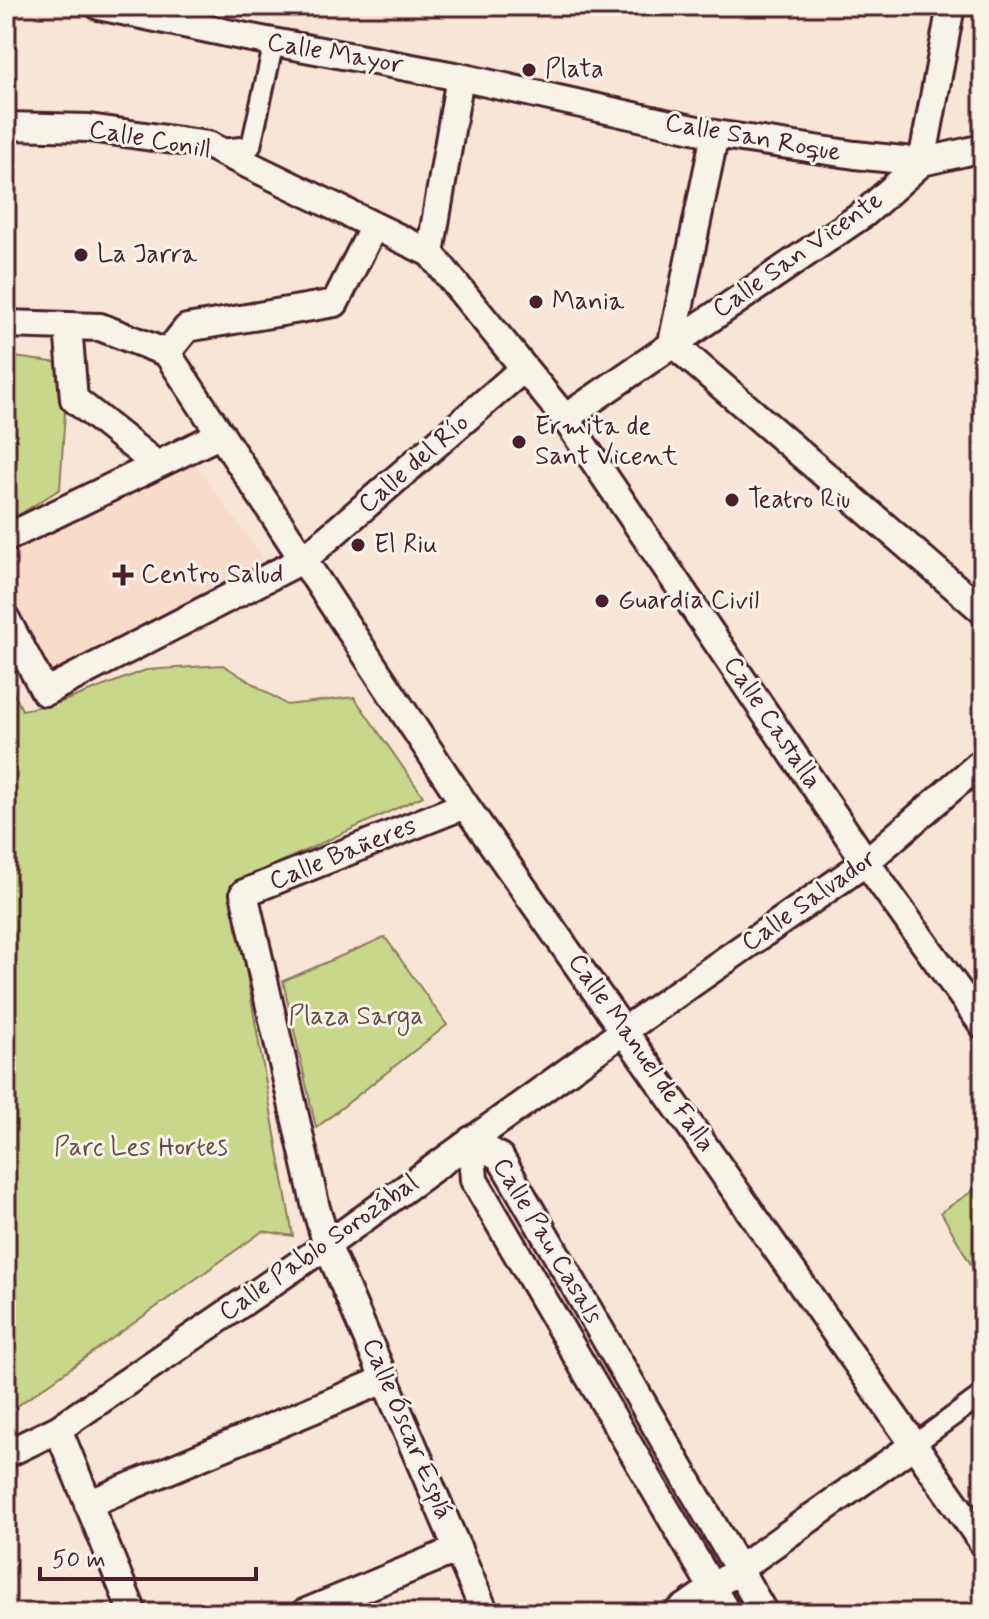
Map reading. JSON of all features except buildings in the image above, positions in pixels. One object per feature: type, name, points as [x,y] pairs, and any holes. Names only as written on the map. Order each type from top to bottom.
[{"type":"street","name":"Calle Mayor","points":[[99,6],[525,91]]},
{"type":"street","points":[[922,162],[951,6]]},
{"type":"street","points":[[217,149],[251,146],[274,42]]},
{"type":"street","points":[[430,253],[460,77]]},
{"type":"street","name":"Calle San Roque","points":[[525,91],[715,134],[855,155],[922,162],[983,148]]},
{"type":"street","name":"Calle Conill","points":[[6,126],[89,128],[208,145],[430,253]]},
{"type":"street","points":[[715,134],[672,343],[983,611]]},
{"type":"street","name":"Calle San Vicente","points":[[565,418],[865,213],[922,162]]},
{"type":"street","points":[[6,324],[100,327],[167,353],[187,328],[335,303],[374,226]]},
{"type":"street","name":"Calle Castalla","points":[[430,253],[565,418],[866,862],[983,1025]]},
{"type":"street","points":[[68,326],[74,399],[157,465]]},
{"type":"street","name":"Calle Manuel de Falla","points":[[167,353],[465,805],[983,1543]]},
{"type":"street","name":"Calle del Río","points":[[6,619],[45,692],[304,559],[523,369]]},
{"type":"street","points":[[6,538],[221,434]]},
{"type":"street","name":"Calle Salvador","points":[[625,1030],[866,862],[983,761]]},
{"type":"street","name":"Calle Bañeres","points":[[327,1245],[244,893],[465,805]]},
{"type":"street","name":"Calle Pablo Sorozábal","points":[[6,1454],[58,1429],[327,1245],[625,1030]]},
{"type":"street","name":"Calle Pau Casals","points":[[471,1140],[500,1157],[764,1613]]},
{"type":"street","name":"Calle Pau Casals","points":[[471,1140],[474,1180],[727,1613]]},
{"type":"street","name":"Calle Óscar Esplá","points":[[327,1245],[485,1613]]},
{"type":"street","points":[[88,1504],[386,1379]]},
{"type":"street","points":[[677,1613],[983,1394]]},
{"type":"street","points":[[58,1429],[133,1613]]},
{"type":"street","points":[[304,1613],[458,1549]]},
{"type":"shaded area","name":"Centro Salud","points":[[190,456],[266,563],[49,671],[6,587],[6,549]]},
{"type":"green space","points":[[6,356],[68,364],[60,489],[6,523]]},
{"type":"green space","name":"Parc Les Hortes","points":[[223,665],[287,705],[354,697],[423,796],[231,885],[293,1236],[263,1231],[6,1414],[6,678],[22,710],[59,703],[146,670]]},
{"type":"green space","name":"Plaza Sarga","points":[[385,937],[447,1025],[316,1128],[283,981]]},
{"type":"green space","points":[[983,1184],[983,1286],[941,1212]]},
{"type":"place","name":"Plata","points":[[529,70]]},
{"type":"place","name":"La Jarra","points":[[81,255]]},
{"type":"place","name":"Mania","points":[[536,302]]},
{"type":"place","name":"Ermita de Sant Vicent","points":[[519,442]]},
{"type":"place","name":"Teatro Riu","points":[[732,500]]},
{"type":"place","name":"El Riu","points":[[358,545]]},
{"type":"place","name":"Centro Salud","points":[[123,575]]},
{"type":"place","name":"Guardia Civil","points":[[602,601]]}]
